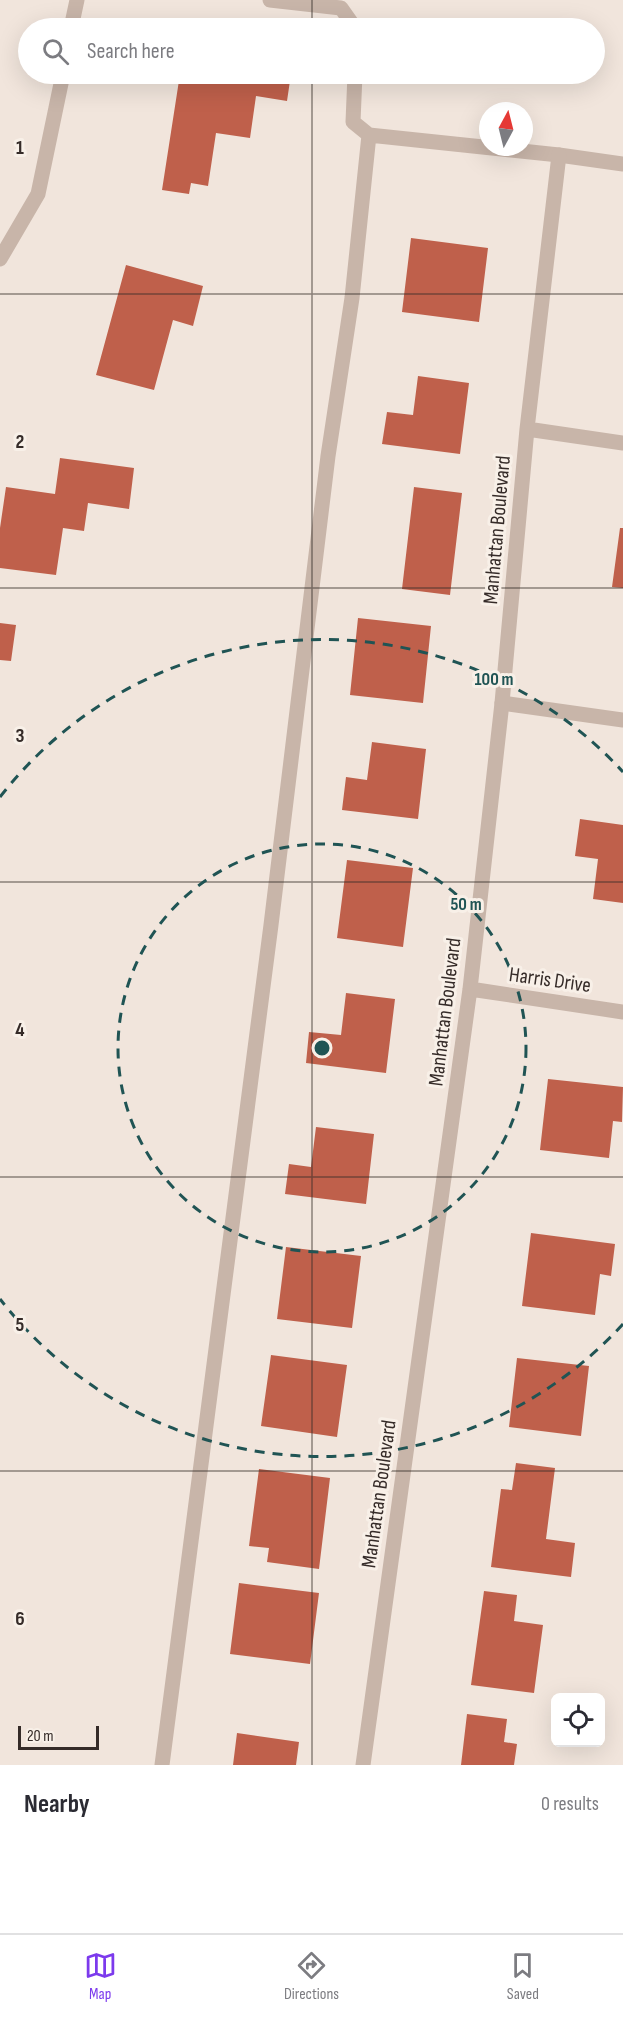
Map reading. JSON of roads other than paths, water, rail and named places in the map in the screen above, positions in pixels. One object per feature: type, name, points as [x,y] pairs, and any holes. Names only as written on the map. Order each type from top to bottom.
[{"type":"street","points":[[73,18],[77,0]]},
{"type":"street","points":[[270,0],[341,8],[348,18]]},
{"type":"street","points":[[0,259],[38,194],[61,84]]},
{"type":"street","points":[[355,84],[353,122],[369,135],[623,164]]},
{"type":"street","points":[[162,1765],[271,925],[328,456],[352,298],[369,135]]},
{"type":"street","name":"Manhattan Boulevard","points":[[363,1765],[470,989],[502,703],[527,429],[559,155]]},
{"type":"street","points":[[527,429],[623,443]]},
{"type":"street","points":[[502,703],[623,720]]},
{"type":"street","name":"Harris Drive","points":[[470,989],[623,1012]]}]
